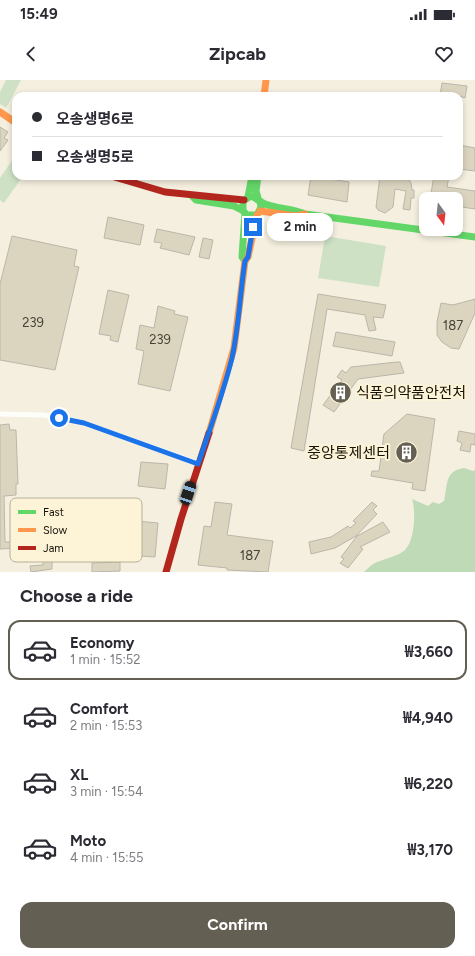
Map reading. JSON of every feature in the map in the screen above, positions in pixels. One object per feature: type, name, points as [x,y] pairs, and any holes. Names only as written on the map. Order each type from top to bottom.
[{"type":"street","points":[[264,92],[266,80]]},
{"type":"street","points":[[0,112],[12,120]]},
{"type":"street","points":[[124,180],[165,192],[192,196],[197,194],[259,200],[266,204],[295,209],[305,214],[475,237]]},
{"type":"street","points":[[245,261],[242,257],[244,211],[251,180]]},
{"type":"street","points":[[166,572],[174,536],[232,359],[245,261],[248,257],[253,227],[261,207],[256,191],[257,180]]},
{"type":"street","points":[[192,196],[196,200],[234,206],[250,216],[258,213],[296,216],[305,214]]},
{"type":"street","points":[[0,414],[43,415],[81,422],[198,464]]},
{"type":"green space","points":[[6,80],[21,80],[15,92],[12,92],[12,97],[6,108],[0,104],[0,92]]},
{"type":"green space","points":[[12,161],[12,180],[20,180],[4,203],[0,200],[0,178]]},
{"type":"green space","points":[[325,236],[386,246],[379,287],[318,278]]},
{"type":"green space","points":[[464,468],[473,471],[475,470],[475,572],[364,572],[373,564],[405,550],[413,533],[414,511],[412,499],[428,506],[433,502],[439,504],[444,501],[450,476],[453,472]]},
{"type":"building","points":[[442,83],[467,86],[465,98],[463,97],[463,92],[441,92]]},
{"type":"building","points":[[0,127],[8,132],[4,138],[8,140],[0,151]]},
{"type":"building","points":[[463,146],[475,148],[475,171],[463,170]]},
{"type":"building","points":[[310,180],[336,180],[349,182],[347,202],[308,195]]},
{"type":"building","points":[[379,180],[409,180],[412,190],[414,190],[414,198],[411,198],[410,210],[403,209],[406,191],[395,189],[393,207],[385,213],[378,210],[376,207]]},
{"type":"building","points":[[433,180],[448,180],[447,187],[475,191],[475,209],[463,207],[463,192],[431,192]]},
{"type":"building","points":[[108,217],[144,225],[140,245],[104,238]]},
{"type":"building","points":[[157,229],[195,237],[189,255],[160,248],[162,243],[154,242]]},
{"type":"building","points":[[12,236],[77,250],[74,266],[79,267],[55,370],[0,360],[0,284]]},
{"type":"building","points":[[203,238],[213,240],[209,259],[199,257]]},
{"type":"building","points":[[108,290],[129,295],[118,342],[110,340],[111,336],[99,334]]},
{"type":"building","points":[[318,294],[386,305],[383,318],[373,317],[376,330],[369,331],[365,315],[327,309],[304,451],[291,448]]},
{"type":"building","points":[[475,299],[475,313],[459,349],[451,348],[442,342],[437,335],[437,322],[441,303],[453,305]]},
{"type":"building","points":[[158,306],[175,311],[174,314],[188,317],[170,391],[138,384],[144,351],[136,349],[140,325],[154,328]]},
{"type":"building","points":[[336,332],[395,342],[392,356],[333,346]]},
{"type":"building","name":"식품의약품안전처","points":[[400,362],[404,373],[358,379],[334,412],[323,405],[342,380],[337,377],[342,370],[346,373],[351,367]]},
{"type":"building","name":"중앙통제센터","points":[[407,414],[435,419],[425,491],[412,489],[413,483],[371,476],[372,471],[379,471],[384,434]]},
{"type":"building","points":[[9,424],[10,430],[16,430],[18,484],[16,484],[16,495],[4,496],[5,542],[10,542],[10,548],[0,549],[0,425]]},
{"type":"building","points":[[459,431],[475,434],[475,445],[471,444],[470,452],[460,450],[462,443],[457,441]]},
{"type":"building","points":[[141,462],[168,464],[165,489],[138,486]]},
{"type":"building","points":[[215,502],[232,504],[227,535],[273,541],[268,572],[227,570],[227,568],[198,565],[204,526],[211,527]]},
{"type":"building","points":[[372,502],[377,506],[373,510],[377,514],[356,536],[335,548],[311,554],[309,542],[331,537],[348,526],[350,528],[356,523],[353,521]]},
{"type":"building","points":[[142,522],[158,523],[155,557],[142,556]]},
{"type":"building","points":[[383,522],[390,532],[360,547],[363,549],[348,568],[340,563],[344,559],[341,557],[357,536]]},
{"type":"building","points":[[43,562],[52,562],[52,569],[31,572],[30,566],[43,565]]},
{"type":"building","points":[[120,562],[120,571],[92,572],[92,563]]},
{"type":"traffic: fast","points":[[248,197],[251,180]]},
{"type":"traffic: fast","points":[[257,180],[256,191],[258,198]]},
{"type":"traffic: fast","points":[[192,196],[196,200],[234,206],[242,210]]},
{"type":"traffic: fast","points":[[260,201],[261,207],[257,215],[247,215],[243,211],[243,201],[251,196],[255,198],[256,199],[260,201],[265,204],[305,214],[475,237]]},
{"type":"traffic: fast","points":[[245,213],[242,257],[245,261]]},
{"type":"traffic: slow","points":[[264,92],[266,80]]},
{"type":"traffic: slow","points":[[0,112],[12,120]]},
{"type":"traffic: slow","points":[[260,211],[296,216],[305,214]]},
{"type":"traffic: slow","points":[[209,433],[234,348],[245,261],[248,257],[257,215]]},
{"type":"traffic: jam","points":[[124,180],[165,192],[244,200]]},
{"type":"traffic: jam","points":[[166,572],[181,519],[209,433]]},
{"type":"place","name":"식품의약품안전처","points":[[340,393]]},
{"type":"place","name":"중앙통제센터","points":[[406,453]]},
{"type":"route","points":[[59,418],[84,423],[198,464],[232,359],[243,272],[245,261],[248,257],[253,227]]}]
